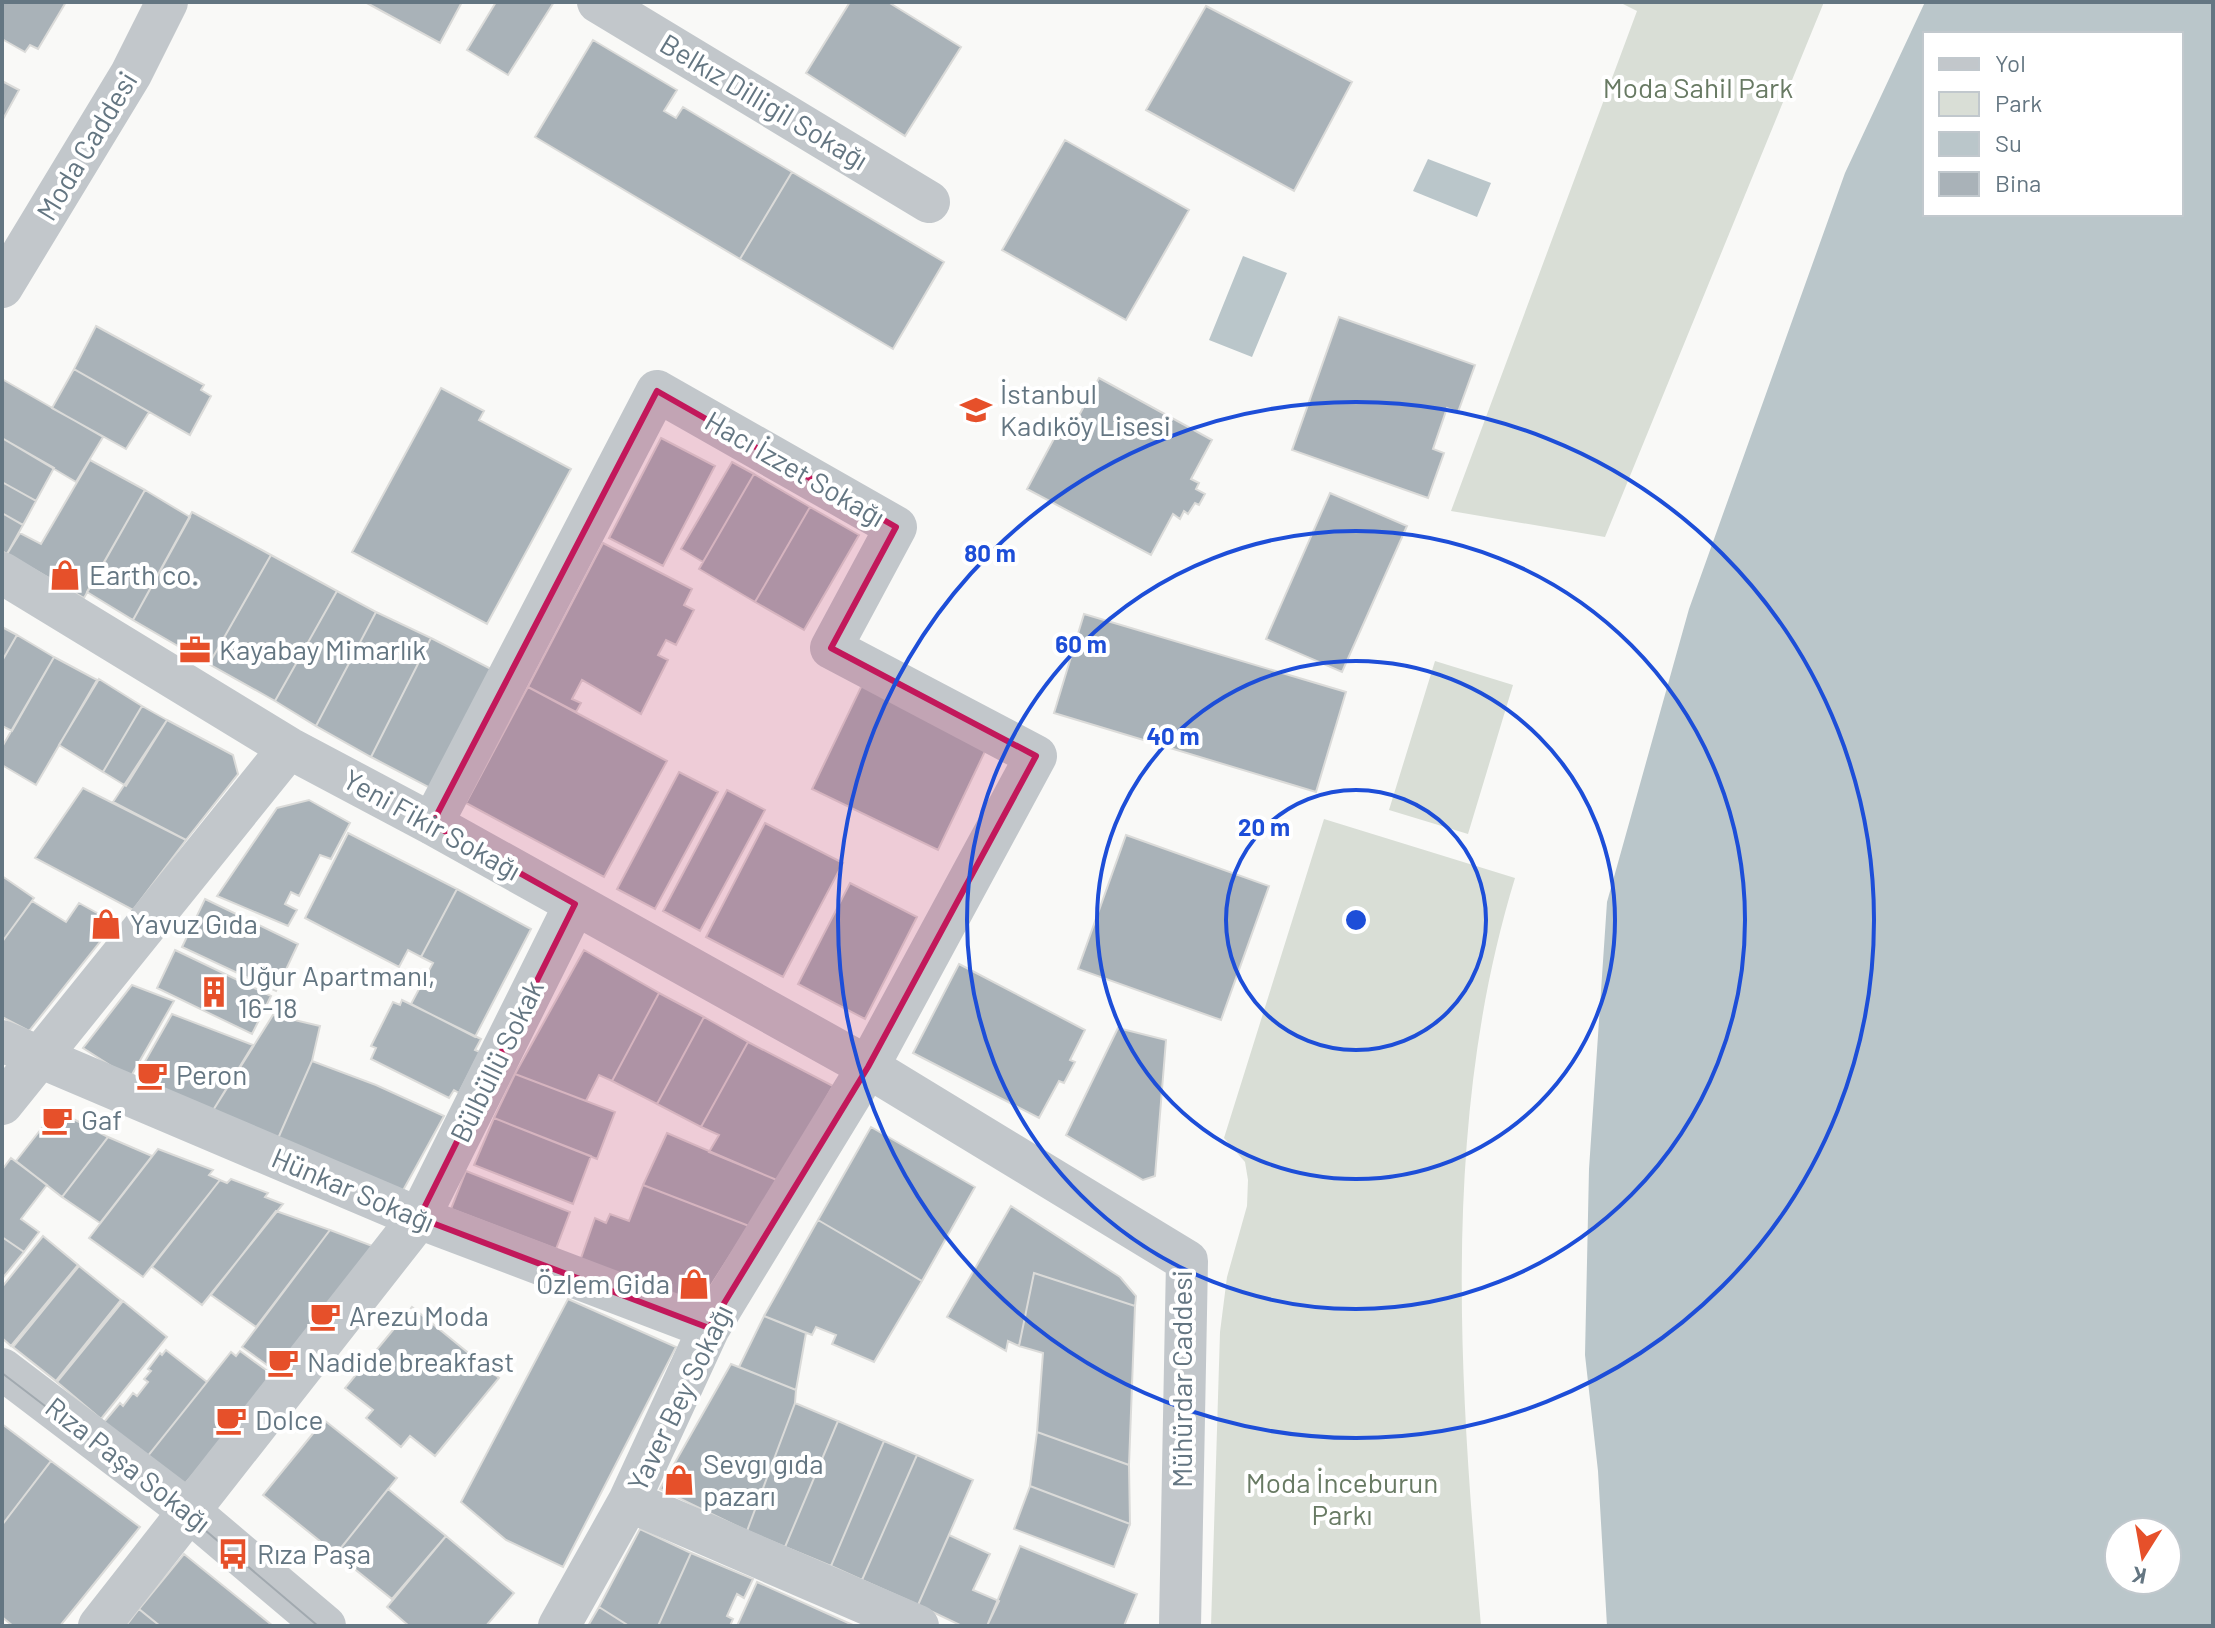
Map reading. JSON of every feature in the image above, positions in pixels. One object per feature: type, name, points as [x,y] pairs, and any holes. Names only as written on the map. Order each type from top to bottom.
[{"type":"street","name":"Moda Caddesi","points":[[2,287],[131,74],[167,2]]},
{"type":"street","name":"Belkız Dilligil Sokağı","points":[[598,2],[929,202]]},
{"type":"street","name":"Hacı İzzet Sokağı","points":[[432,824],[657,391],[896,527],[831,648],[1036,756],[868,1067]]},
{"type":"street","name":"Yeni Fikir Sokağı","points":[[2,573],[289,748],[432,824],[868,1067]]},
{"type":"street","points":[[2,1104],[20,1049],[289,748]]},
{"type":"street","name":"Bülbüllü Sokak","points":[[99,1626],[419,1218],[575,904]]},
{"type":"street","name":"Hünkar Sokağı","points":[[20,1049],[419,1218],[709,1328]]},
{"type":"street","name":"Mühürdar Caddesi","points":[[868,1067],[1187,1261],[1180,1626]]},
{"type":"street","name":"Yaver Bey Sokağı","points":[[868,1067],[709,1328],[629,1501],[918,1626]]},
{"type":"street","name":"Rıza Paşa Sokağı","points":[[2,1369],[189,1511],[325,1626]]},
{"type":"street","points":[[559,1626],[629,1501]]},
{"type":"highlighted area","points":[[657,391],[896,527],[831,648],[1036,756],[868,1067],[709,1328],[419,1218],[575,904],[432,824]]},
{"type":"green space","name":"Moda Sahil Park","points":[[1619,2],[1824,2],[1605,537],[1451,511],[1637,11]]},
{"type":"green space","points":[[1435,661],[1513,685],[1468,834],[1389,810]]},
{"type":"green space","name":"Moda İnceburun Parkı","points":[[1324,819],[1515,878],[1491,969],[1475,1062],[1466,1155],[1462,1249],[1463,1344],[1481,1626],[1211,1626],[1220,1332],[1227,1277],[1247,1206],[1248,1180],[1245,1162],[1224,1138]]},
{"type":"water","points":[[1925,2],[2213,2],[2213,1626],[1607,1626],[1598,1471],[1585,1355],[1589,1169],[1607,902],[1689,609],[1845,173]]},
{"type":"water","points":[[1428,159],[1491,183],[1477,217],[1413,191]]},
{"type":"water","points":[[1243,256],[1287,273],[1252,357],[1209,340]]},
{"type":"building","points":[[2,2],[66,2],[38,49],[30,45],[25,52],[2,39]]},
{"type":"building","points":[[365,2],[462,2],[440,43]]},
{"type":"building","points":[[496,2],[554,2],[508,75],[467,50]]},
{"type":"building","points":[[850,2],[888,2],[961,47],[905,136],[806,73]]},
{"type":"building","points":[[1206,6],[1352,82],[1294,191],[1146,110]]},
{"type":"building","points":[[593,40],[677,90],[664,111],[676,118],[683,107],[792,172],[740,259],[535,137]]},
{"type":"building","points":[[2,81],[19,90],[2,121]]},
{"type":"building","points":[[1065,140],[1189,210],[1126,320],[1002,250]]},
{"type":"building","points":[[792,172],[944,262],[893,349],[740,259]]},
{"type":"building","points":[[1339,317],[1475,365],[1458,412],[1447,408],[1433,449],[1444,453],[1428,498],[1292,450]]},
{"type":"building","points":[[96,326],[204,385],[201,390],[211,396],[190,435],[74,369]]},
{"type":"building","points":[[74,369],[149,412],[126,449],[52,408]]},
{"type":"building","points":[[1099,378],[1212,440],[1191,479],[1199,483],[1196,489],[1205,494],[1199,505],[1195,503],[1188,514],[1184,511],[1180,519],[1173,514],[1151,555],[1027,489],[1064,420],[1074,425]]},
{"type":"building","points":[[2,379],[103,437],[76,482],[2,438]]},
{"type":"building","points":[[441,388],[484,411],[479,420],[571,469],[487,624],[352,552]]},
{"type":"building","points":[[2,438],[54,468],[36,501],[2,482]]},
{"type":"building","points":[[661,438],[715,466],[663,566],[609,538]]},
{"type":"building","points":[[90,460],[145,490],[84,598],[7,554],[20,533],[41,544]]},
{"type":"building","points":[[732,462],[754,474],[703,562],[681,549]]},
{"type":"building","points":[[754,474],[810,507],[755,602],[699,569]]},
{"type":"building","points":[[2,482],[36,501],[23,525],[2,513]]},
{"type":"building","points":[[145,490],[190,517],[133,620],[87,592]]},
{"type":"building","points":[[1330,493],[1407,526],[1342,672],[1266,639]]},
{"type":"building","points":[[810,507],[859,535],[804,630],[755,602]]},
{"type":"building","points":[[192,512],[271,555],[209,664],[133,620]]},
{"type":"building","points":[[2,513],[23,525],[7,554],[2,551]]},
{"type":"building","points":[[603,543],[692,589],[684,605],[694,610],[676,645],[666,640],[658,655],[668,660],[641,714],[582,680],[572,699],[581,703],[576,712],[528,687]]},
{"type":"building","points":[[271,555],[337,591],[275,701],[209,664]]},
{"type":"building","points":[[337,591],[376,612],[316,726],[275,701]]},
{"type":"building","points":[[376,612],[431,638],[371,757],[316,726]]},
{"type":"building","points":[[1084,614],[1346,692],[1316,792],[1054,713]]},
{"type":"building","points":[[2,627],[17,635],[2,661]]},
{"type":"building","points":[[17,635],[54,657],[12,731],[2,726],[2,661]]},
{"type":"building","points":[[431,638],[493,670],[432,789],[371,757]]},
{"type":"building","points":[[54,657],[97,680],[36,785],[2,765],[2,747]]},
{"type":"building","points":[[99,679],[142,706],[103,772],[59,745]]},
{"type":"building","points":[[862,685],[988,745],[938,850],[812,789]]},
{"type":"building","points":[[528,687],[667,761],[604,877],[466,803]]},
{"type":"building","points":[[142,706],[167,720],[126,786],[103,772]]},
{"type":"building","points":[[167,720],[233,755],[238,774],[186,840],[113,802]]},
{"type":"building","points":[[679,772],[718,792],[655,909],[617,889]]},
{"type":"building","points":[[83,788],[186,840],[133,910],[35,858]]},
{"type":"building","points":[[727,790],[765,810],[700,931],[663,911]]},
{"type":"building","points":[[309,800],[350,823],[331,859],[320,855],[299,896],[291,892],[285,904],[297,910],[288,926],[217,896],[277,808]]},
{"type":"building","points":[[765,823],[843,863],[783,977],[706,937]]},
{"type":"building","points":[[348,833],[457,889],[421,957],[408,950],[399,967],[305,918]]},
{"type":"building","points":[[1126,835],[1269,886],[1221,1020],[1078,969]]},
{"type":"building","points":[[2,876],[34,898],[2,942]]},
{"type":"building","points":[[850,883],[917,917],[865,1019],[798,984]]},
{"type":"building","points":[[457,889],[531,929],[475,1037],[411,1004],[433,963],[421,957]]},
{"type":"building","points":[[205,899],[298,944],[276,991],[182,947]]},
{"type":"building","points":[[32,901],[66,922],[79,903],[115,923],[29,1031],[2,1017],[2,942]]},
{"type":"building","name":"Uğur Apartmanı, 16-18","points":[[175,950],[271,996],[252,1034],[157,988]]},
{"type":"building","points":[[584,950],[659,993],[612,1081],[599,1075],[586,1101],[515,1074]]},
{"type":"building","points":[[959,964],[1085,1030],[1070,1060],[1075,1062],[1064,1083],[1059,1081],[1039,1118],[913,1053]]},
{"type":"building","points":[[132,985],[174,1001],[130,1078],[83,1048]]},
{"type":"building","points":[[659,993],[704,1017],[657,1104],[612,1081]]},
{"type":"building","points":[[402,1000],[481,1039],[475,1050],[480,1052],[459,1093],[454,1090],[449,1098],[371,1059],[376,1048],[371,1046],[393,1002],[400,1005]]},
{"type":"building","points":[[172,1014],[253,1045],[212,1112],[135,1079]]},
{"type":"building","points":[[273,1015],[320,1026],[312,1061],[276,1143],[212,1112]]},
{"type":"building","points":[[704,1017],[748,1042],[701,1127],[657,1104]]},
{"type":"building","points":[[1118,1028],[1166,1040],[1155,1176],[1143,1180],[1066,1135]]},
{"type":"building","points":[[748,1042],[833,1086],[779,1181],[709,1152],[719,1135],[701,1127]]},
{"type":"building","points":[[312,1061],[376,1085],[444,1116],[401,1194],[276,1143]]},
{"type":"building","points":[[515,1074],[615,1112],[597,1159],[494,1118]]},
{"type":"building","points":[[56,1110],[108,1137],[62,1197],[16,1161]]},
{"type":"building","points":[[494,1118],[591,1156],[573,1204],[474,1165]]},
{"type":"building","points":[[871,1127],[975,1187],[922,1281],[818,1220]]},
{"type":"building","points":[[667,1133],[779,1181],[749,1226],[643,1185]]},
{"type":"building","points":[[108,1137],[152,1156],[100,1223],[62,1197]]},
{"type":"building","points":[[158,1149],[213,1170],[209,1175],[220,1180],[143,1277],[89,1238]]},
{"type":"building","points":[[11,1158],[47,1185],[21,1219],[39,1232],[24,1252],[2,1237],[2,1170]]},
{"type":"building","points":[[466,1171],[570,1212],[556,1249],[451,1209]]},
{"type":"building","points":[[231,1179],[268,1193],[265,1197],[283,1204],[202,1305],[152,1267],[220,1180],[227,1183]]},
{"type":"building","points":[[643,1185],[749,1226],[699,1304],[580,1261],[595,1218],[606,1223],[610,1214],[629,1221]]},
{"type":"building","points":[[1011,1206],[1120,1277],[1136,1296],[1135,1306],[1034,1273],[1019,1346],[1008,1341],[1006,1351],[947,1317]]},
{"type":"building","points":[[276,1211],[330,1230],[256,1327],[211,1295]]},
{"type":"building","points":[[818,1220],[922,1281],[874,1362],[832,1344],[836,1335],[816,1327],[812,1335],[764,1316]]},
{"type":"building","points":[[330,1230],[375,1247],[281,1375],[242,1347]]},
{"type":"building","points":[[43,1236],[78,1265],[11,1346],[2,1338],[2,1287]]},
{"type":"building","points":[[2,1237],[24,1252],[2,1279]]},
{"type":"building","points":[[79,1266],[121,1300],[56,1381],[13,1347]]},
{"type":"building","points":[[1034,1273],[1135,1306],[1129,1465],[1037,1432],[1043,1353],[1019,1346]]},
{"type":"building","points":[[568,1299],[676,1347],[563,1567],[506,1540],[461,1502]]},
{"type":"building","points":[[123,1301],[167,1337],[101,1419],[57,1382]]},
{"type":"building","points":[[412,1307],[499,1378],[435,1456],[410,1436],[401,1447],[366,1418],[373,1410],[345,1388]]},
{"type":"building","points":[[764,1316],[806,1333],[796,1390],[739,1367]]},
{"type":"building","points":[[166,1350],[207,1382],[147,1457],[104,1422],[120,1403],[123,1406],[133,1393],[137,1396],[148,1382],[144,1379],[151,1371],[148,1369]]},
{"type":"building","points":[[240,1351],[277,1378],[184,1485],[147,1457],[231,1352],[236,1356]]},
{"type":"building","points":[[731,1364],[796,1390],[795,1403],[747,1531],[660,1489]]},
{"type":"building","points":[[795,1403],[838,1421],[785,1547],[747,1531]]},
{"type":"building","points":[[324,1420],[397,1478],[336,1554],[263,1495]]},
{"type":"building","points":[[838,1421],[884,1441],[831,1566],[785,1547]]},
{"type":"building","points":[[2,1424],[51,1461],[2,1525]]},
{"type":"building","points":[[1037,1432],[1129,1465],[1130,1524],[1030,1486]]},
{"type":"building","points":[[884,1441],[917,1455],[862,1580],[831,1566]]},
{"type":"building","points":[[917,1455],[973,1480],[918,1605],[862,1580]]},
{"type":"building","points":[[51,1461],[140,1527],[60,1626],[13,1626],[2,1617],[2,1525]]},
{"type":"building","points":[[1030,1486],[1130,1524],[1114,1567],[1014,1529]]},
{"type":"building","points":[[388,1489],[446,1536],[392,1599],[336,1554]]},
{"type":"building","points":[[640,1529],[691,1553],[658,1626],[629,1626],[599,1607]]},
{"type":"building","points":[[949,1535],[990,1554],[973,1590],[999,1601],[987,1626],[962,1626],[918,1605]]},
{"type":"building","points":[[446,1536],[514,1593],[486,1626],[409,1626],[387,1607]]},
{"type":"building","points":[[1020,1546],[1137,1594],[1124,1626],[987,1626]]},
{"type":"building","points":[[691,1553],[753,1579],[744,1598],[737,1594],[727,1616],[733,1619],[730,1626],[658,1626]]},
{"type":"building","points":[[184,1554],[273,1626],[160,1626],[139,1609]]},
{"type":"building","points":[[757,1582],[855,1626],[737,1626]]},
{"type":"building","points":[[599,1607],[629,1626],[588,1626]]},
{"type":"building","points":[[139,1609],[160,1626],[126,1626]]},
{"type":"tram line","points":[[2,1373],[186,1514],[318,1626]]},
{"type":"place","name":"İstanbul Kadıköy Lisesi","points":[[976,410]]},
{"type":"place","name":"Earth co.","points":[[65,575]]},
{"type":"place","name":"Kayabay Mimarlık","points":[[195,650]]},
{"type":"place","name":"Yavuz Gıda","points":[[106,924]]},
{"type":"place","name":"Uğur Apartmanı, 16-18","points":[[214,992]]},
{"type":"place","name":"Peron","points":[[152,1075]]},
{"type":"place","name":"Gaf","points":[[57,1120]]},
{"type":"place","name":"Özlem Gida","points":[[694,1284]]},
{"type":"place","name":"Arezu Moda","points":[[325,1316]]},
{"type":"place","name":"Nadide breakfast","points":[[283,1362]]},
{"type":"place","name":"Dolce","points":[[231,1420]]},
{"type":"place","name":"Sevgı gıda pazarı","points":[[679,1480]]},
{"type":"place","name":"Rıza Paşa","points":[[233,1554]]}]
